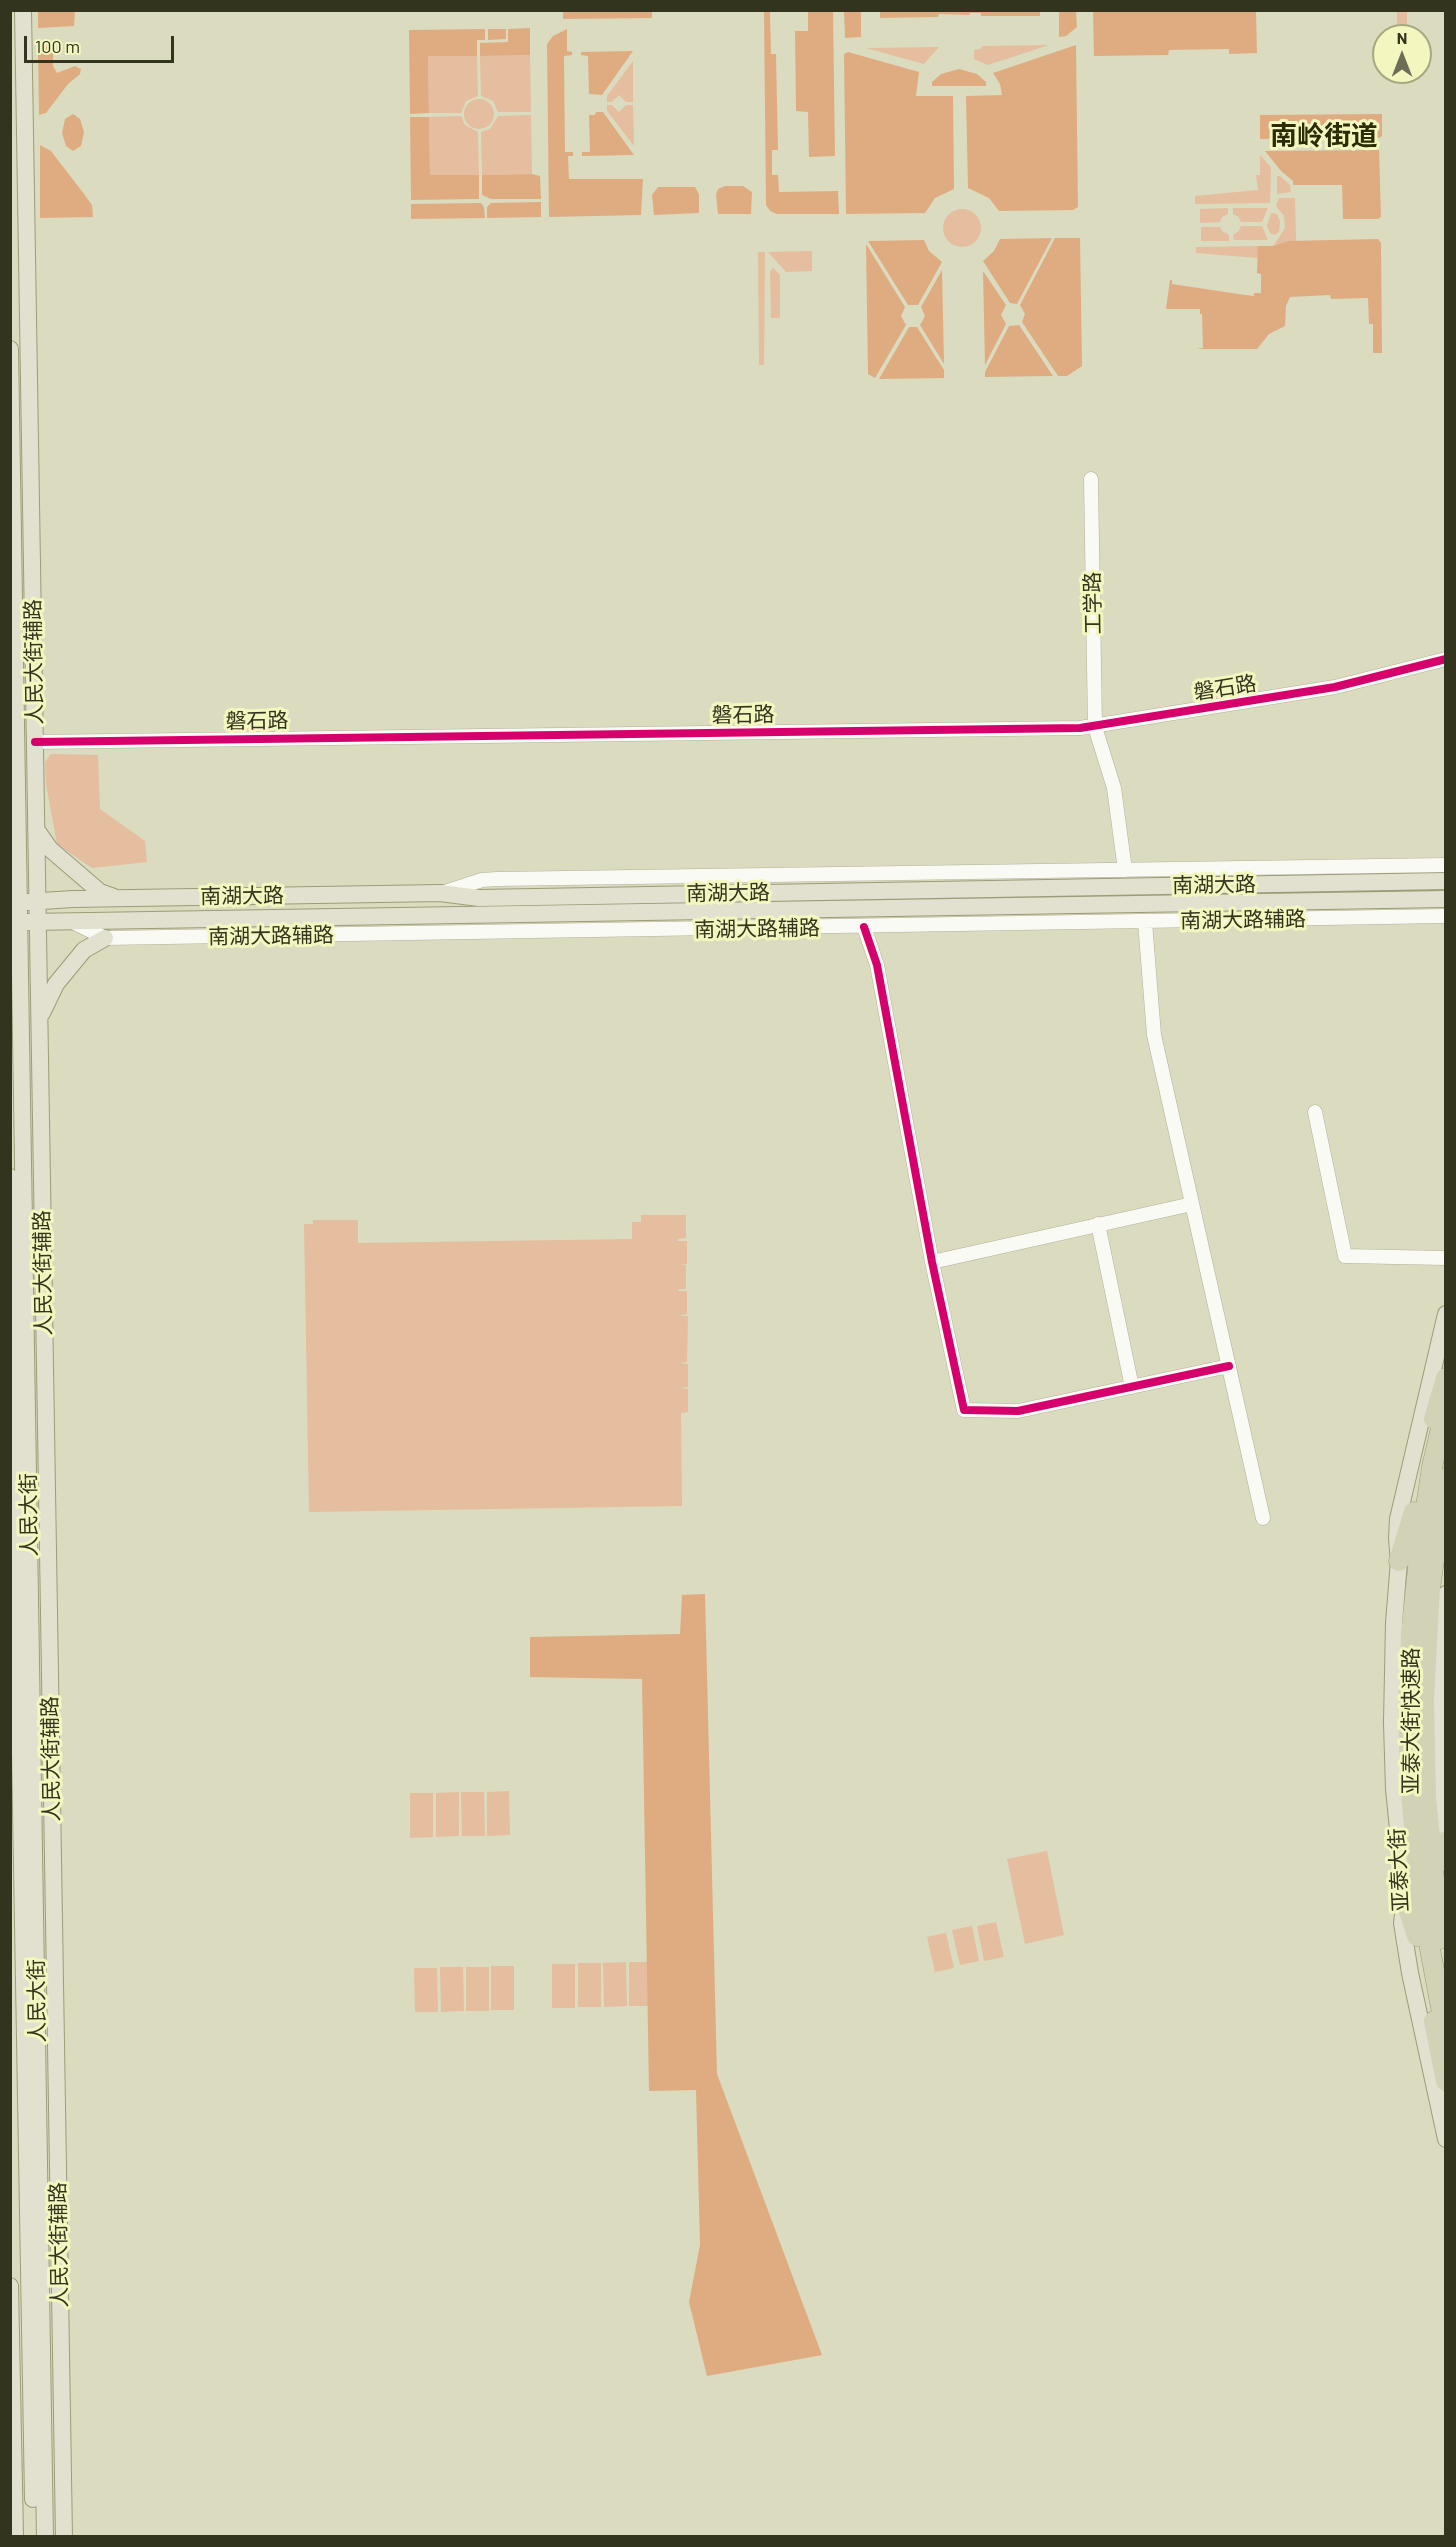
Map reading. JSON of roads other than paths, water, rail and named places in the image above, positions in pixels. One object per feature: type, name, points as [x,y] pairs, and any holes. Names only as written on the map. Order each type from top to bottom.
[{"type":"highway","points":[[1399,1561],[1418,1497],[1446,1378]]},
{"type":"highway","name":"亚泰大街快速路","points":[[1446,1407],[1432,1467],[1420,1539],[1412,1624],[1408,1712],[1410,1781],[1420,1896],[1446,2034]]},
{"type":"highway","name":"亚泰大街快速路","points":[[1446,1478],[1427,1627],[1424,1739],[1428,1831],[1446,1971]]},
{"type":"highway","points":[[1405,1899],[1419,1943],[1446,2081]]},
{"type":"main road","name":"人民大街辅路","points":[[23,10],[64,2536]]},
{"type":"main road","points":[[10,349],[13,904],[15,922]]},
{"type":"main road","points":[[36,829],[50,849],[100,892],[120,898]]},
{"type":"main road","name":"南湖大路","points":[[13,904],[120,898],[440,893],[479,898],[1446,881]]},
{"type":"main road","name":"南湖大路","points":[[15,922],[1446,900]]},
{"type":"main road","name":"人民大街","points":[[15,922],[45,2536]]},
{"type":"main road","points":[[39,1029],[43,1009],[56,984],[84,950],[105,938]]},
{"type":"main road","name":"人民大街","points":[[10,1177],[34,2536]]},
{"type":"main road","name":"亚泰大街","points":[[1446,1314],[1398,1519],[1399,1561],[1394,1623],[1393,1745],[1396,1819],[1405,1899],[1402,1923],[1410,1973],[1446,2139]]},
{"type":"main road","points":[[1445,1849],[1439,1753],[1441,1654],[1446,1594]]},
{"type":"main road","points":[[10,2286],[15,2536]]},
{"type":"street","name":"工学路","points":[[1091,479],[1095,727],[1113,788],[1125,870]]},
{"type":"street","name":"磐石路","points":[[35,742],[1095,727],[1335,687],[1446,659]]},
{"type":"street","points":[[440,893],[482,880],[497,879],[1446,865]]},
{"type":"street","name":"南湖大路辅路","points":[[73,922],[105,938],[1446,916]]},
{"type":"street","points":[[1145,922],[1154,1035],[1263,1518]]},
{"type":"street","points":[[864,927],[877,965],[932,1262],[964,1410],[1018,1411],[1229,1366]]},
{"type":"street","points":[[1315,1112],[1346,1256],[1446,1258]]},
{"type":"street","points":[[932,1262],[1192,1204]]},
{"type":"street","points":[[1098,1224],[1132,1387]]},
{"type":"district","name":"南岭街道","points":[[1324,136]]}]
